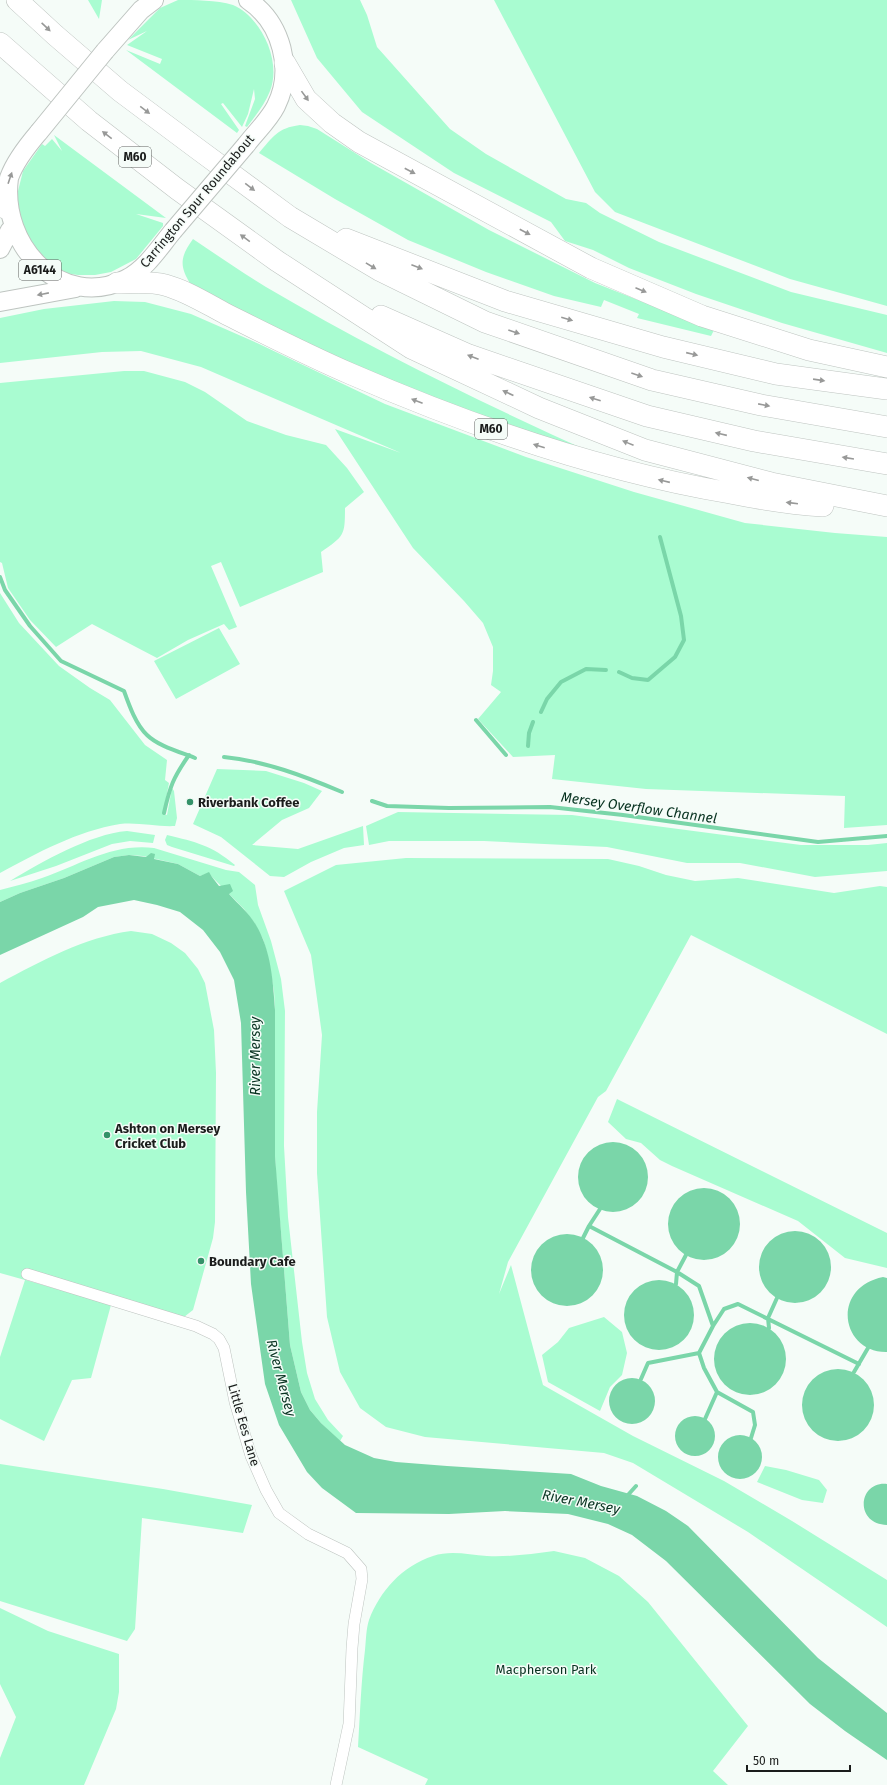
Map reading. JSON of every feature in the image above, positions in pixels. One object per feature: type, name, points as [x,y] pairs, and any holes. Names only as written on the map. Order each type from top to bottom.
[{"type":"highway","points":[[17,0],[120,91],[290,217],[379,270],[484,322],[652,380],[761,405],[887,427]]},
{"type":"highway","name":"M60","points":[[0,43],[89,121],[177,189],[276,260],[411,348],[539,408],[646,450],[771,483],[887,506]]},
{"type":"highway","points":[[285,63],[306,98],[332,123],[359,142],[591,268],[702,316],[809,350],[887,367]]},
{"type":"highway","points":[[290,217],[505,301],[663,347],[776,374],[887,389]]},
{"type":"highway","name":"M60","points":[[276,260],[363,309],[469,356],[573,392],[647,416],[754,441],[887,464]]},
{"type":"highway","name":"M60","points":[[117,283],[153,283],[176,288],[299,350],[401,395],[525,441],[590,461],[665,481],[765,499],[819,506],[887,510]]},
{"type":"main road","name":"Carrington Spur Roundabout","points":[[154,0],[141,10],[24,150],[9,178],[3,202],[10,230],[17,247],[27,260],[44,274],[63,283],[93,288],[117,283],[127,279],[142,267],[246,145],[276,106],[284,82],[285,63],[279,40],[273,26],[264,13],[248,0]]},
{"type":"main road","points":[[0,249],[10,230]]},
{"type":"main road","name":"A6144","points":[[0,302],[81,287]]},
{"type":"street","name":"Little Ees Lane","points":[[27,1274],[196,1326],[213,1334],[224,1348],[235,1402],[251,1456],[266,1490],[279,1513],[308,1534],[347,1554],[361,1569],[362,1579],[354,1624],[352,1648],[349,1724],[336,1785]]},
{"type":"green space","points":[[88,0],[102,0],[99,19]]},
{"type":"green space","points":[[178,0],[213,1],[233,5],[252,19],[266,41],[271,54],[273,79],[268,96],[257,114],[247,127],[245,126],[255,99],[254,89],[248,114],[242,127],[223,103],[221,104],[239,130],[237,133],[126,50],[160,64],[162,59],[127,45],[147,31],[128,40],[160,8]]},
{"type":"green space","points":[[291,0],[360,0],[367,15],[377,47],[450,129],[486,154],[566,199],[586,203],[600,213],[659,242],[791,292],[887,315],[887,353],[782,323],[696,294],[629,268],[593,250],[565,241],[551,222],[454,173],[362,112],[317,58]]},
{"type":"green space","points":[[494,0],[887,0],[887,306],[790,279],[615,212],[595,192]]},
{"type":"green space","points":[[300,125],[317,129],[371,163],[489,230],[595,283],[714,330],[711,336],[637,318],[639,314],[604,300],[601,307],[554,296],[486,272],[408,240],[335,199],[259,153],[276,134],[286,128]]},
{"type":"green space","points":[[54,135],[166,218],[136,214],[163,223],[163,226],[136,259],[111,272],[95,275],[64,273],[53,267],[25,239],[16,199],[23,171],[42,144],[45,146],[52,139],[62,151]]},
{"type":"green space","points":[[193,239],[266,287],[347,333],[429,376],[597,455],[578,452],[338,361],[191,285],[184,272],[183,256]]},
{"type":"green space","points":[[114,301],[145,302],[191,314],[257,343],[385,404],[526,457],[634,492],[745,523],[887,537],[887,825],[844,828],[845,796],[646,789],[552,779],[555,755],[513,757],[478,719],[501,692],[491,685],[493,671],[493,647],[483,623],[413,548],[335,429],[401,453],[201,367],[141,351],[102,352],[0,363],[0,318],[44,309]]},
{"type":"green space","points":[[124,371],[144,371],[185,382],[205,392],[247,421],[286,435],[326,445],[347,468],[364,492],[345,508],[342,534],[321,552],[323,572],[240,607],[221,562],[211,566],[237,627],[229,630],[224,624],[188,640],[157,658],[92,624],[56,647],[30,620],[8,588],[2,563],[0,562],[0,383]]},
{"type":"green space","points":[[0,593],[19,623],[59,666],[110,700],[145,745],[167,760],[165,780],[169,783],[163,814],[167,815],[172,788],[174,791],[177,818],[175,826],[120,824],[104,827],[73,837],[0,873]]},
{"type":"green space","points":[[219,628],[240,664],[176,699],[154,661]]},
{"type":"green space","points":[[217,769],[266,771],[304,783],[322,791],[309,808],[282,820],[252,845],[298,849],[363,826],[364,845],[344,848],[311,862],[284,877],[270,876],[221,837],[193,824]]},
{"type":"green space","points":[[398,812],[572,815],[801,845],[868,845],[887,843],[887,871],[815,877],[740,863],[687,863],[607,847],[484,841],[389,841],[369,845],[366,826]]},
{"type":"green space","points":[[127,831],[155,835],[153,843],[130,841],[112,844],[56,866],[10,881],[51,858],[82,843],[113,833]]},
{"type":"green space","points":[[167,835],[203,845],[235,865],[234,866],[167,845],[165,840]]},
{"type":"green space","points":[[139,847],[154,848],[226,870],[239,872],[255,885],[258,905],[271,941],[281,979],[285,1011],[284,1146],[288,1217],[302,1342],[307,1373],[315,1399],[328,1420],[343,1436],[340,1441],[310,1410],[301,1392],[290,1345],[275,1156],[274,991],[267,953],[263,939],[255,924],[244,909],[209,873],[200,876],[178,864],[143,856],[129,855],[114,857],[0,902],[0,890],[42,878],[96,856],[124,849]]},
{"type":"green space","points":[[406,858],[608,859],[639,866],[666,875],[695,881],[738,878],[834,893],[880,886],[887,887],[887,1034],[691,935],[606,1091],[598,1097],[508,1262],[499,1294],[511,1265],[543,1385],[633,1436],[724,1481],[887,1580],[887,1627],[748,1532],[633,1463],[604,1453],[425,1437],[386,1427],[360,1408],[340,1372],[327,1317],[317,1173],[317,1112],[322,1035],[311,955],[284,891],[336,865]]},
{"type":"green space","name":"Ashton on Mersey Cricket Club","points":[[131,931],[152,934],[171,943],[185,953],[198,969],[205,983],[214,1030],[216,1073],[215,1222],[213,1238],[193,1310],[184,1317],[28,1270],[26,1280],[111,1305],[91,1378],[72,1380],[44,1441],[0,1419],[0,1357],[25,1280],[0,1273],[0,983],[47,958],[80,944],[114,934]]},
{"type":"green space","points":[[617,1099],[887,1233],[887,1268],[845,1258],[798,1221],[672,1166],[660,1160],[641,1143],[626,1139],[608,1122]]},
{"type":"green space","points":[[604,1317],[622,1332],[627,1353],[622,1375],[610,1387],[600,1411],[548,1382],[542,1355],[558,1342],[569,1328]]},
{"type":"green space","points":[[0,1464],[163,1489],[252,1505],[243,1533],[142,1518],[135,1629],[127,1641],[0,1601]]},
{"type":"green space","points":[[765,1466],[786,1470],[819,1480],[827,1490],[823,1503],[802,1500],[757,1482]]},
{"type":"green space","name":"Macpherson Park","points":[[554,1551],[585,1558],[619,1576],[648,1602],[748,1726],[713,1771],[728,1785],[425,1785],[428,1779],[358,1747],[362,1675],[369,1620],[379,1599],[402,1573],[422,1560],[446,1553],[504,1556]]},
{"type":"green space","points":[[0,1608],[48,1631],[119,1654],[119,1692],[116,1709],[84,1785],[0,1785],[0,1758],[16,1717],[0,1684]]},
{"type":"water","name":"River Mersey","points":[[151,853],[155,854],[154,859],[178,864],[200,876],[209,872],[219,886],[230,884],[233,891],[229,894],[256,925],[268,955],[275,1010],[275,1156],[290,1345],[301,1392],[310,1410],[321,1423],[345,1445],[374,1458],[396,1462],[571,1474],[601,1486],[637,1496],[666,1511],[688,1526],[818,1658],[887,1713],[887,1760],[845,1731],[810,1704],[666,1561],[632,1535],[608,1524],[568,1514],[505,1511],[449,1514],[356,1513],[322,1488],[307,1472],[279,1425],[265,1384],[251,1284],[246,1192],[241,1023],[234,980],[220,952],[203,930],[180,912],[134,900],[98,907],[83,917],[0,955],[0,902],[114,857],[129,855],[146,857]]},
{"type":"water","points":[[613,1142],[626,1145],[638,1152],[645,1164],[648,1177],[645,1190],[638,1202],[626,1209],[613,1212],[600,1209],[588,1202],[581,1190],[578,1177],[581,1164],[588,1152],[600,1145]]},
{"type":"water","points":[[704,1188],[724,1194],[734,1204],[740,1224],[734,1244],[724,1254],[704,1260],[684,1254],[674,1244],[668,1224],[674,1204],[684,1194]]},
{"type":"water","points":[[795,1231],[815,1237],[825,1247],[831,1267],[825,1287],[815,1297],[795,1303],[775,1297],[765,1287],[759,1267],[765,1247],[775,1237]]},
{"type":"water","points":[[567,1234],[587,1240],[597,1250],[603,1270],[597,1290],[587,1300],[567,1306],[547,1300],[537,1290],[531,1270],[537,1250],[547,1240]]},
{"type":"water","points":[[883,1277],[887,1278],[887,1352],[871,1350],[860,1342],[852,1332],[848,1319],[849,1306],[855,1294],[866,1283]]},
{"type":"water","points":[[652,1280],[666,1280],[679,1286],[688,1295],[694,1308],[692,1328],[684,1340],[666,1350],[652,1350],[639,1344],[630,1335],[624,1322],[624,1308],[630,1295],[639,1286]]},
{"type":"water","points":[[743,1323],[757,1323],[776,1333],[786,1352],[786,1366],[776,1385],[757,1395],[743,1395],[724,1385],[714,1366],[714,1352],[724,1333]]},
{"type":"water","points":[[838,1369],[858,1375],[868,1385],[874,1405],[868,1425],[858,1435],[838,1441],[818,1435],[808,1425],[802,1405],[808,1385],[818,1375]]},
{"type":"water","points":[[627,1378],[637,1378],[645,1382],[651,1388],[655,1396],[655,1406],[651,1414],[645,1420],[637,1424],[627,1424],[619,1420],[613,1414],[609,1406],[609,1396],[613,1388],[619,1382]]},
{"type":"water","points":[[695,1416],[709,1422],[715,1436],[709,1450],[695,1456],[681,1450],[675,1436],[681,1422]]},
{"type":"water","points":[[736,1435],[744,1435],[756,1441],[762,1453],[762,1461],[756,1473],[744,1479],[736,1479],[724,1473],[718,1461],[718,1453],[724,1441]]},
{"type":"water","points":[[887,1484],[887,1525],[876,1523],[869,1518],[865,1511],[864,1503],[866,1495],[870,1489],[877,1485]]},
{"type":"waterway","points":[[619,672],[632,678],[648,680],[675,657],[684,640],[681,616],[660,537]]},
{"type":"waterway","points":[[0,577],[5,590],[30,626],[61,661],[124,691],[136,720],[147,735],[163,746],[195,758]]},
{"type":"waterway","points":[[541,712],[547,699],[561,682],[586,669],[606,670]]},
{"type":"waterway","points":[[476,720],[506,755]]},
{"type":"waterway","points":[[528,746],[529,733],[533,722]]},
{"type":"waterway","points":[[164,813],[173,782],[189,755]]},
{"type":"waterway","points":[[224,757],[254,762],[284,770],[342,792]]},
{"type":"waterway","name":"Mersey Overflow Channel","points":[[372,801],[387,806],[449,808],[550,807],[623,815],[818,842],[887,836]]},
{"type":"waterway","points":[[583,1238],[600,1209]]},
{"type":"waterway","points":[[589,1226],[677,1272],[699,1286],[713,1326],[699,1353],[648,1363],[641,1379]]},
{"type":"waterway","points":[[676,1284],[677,1272],[686,1255]]},
{"type":"waterway","points":[[769,1328],[768,1318],[777,1298]]},
{"type":"waterway","points":[[713,1326],[724,1309],[738,1304],[859,1364]]},
{"type":"waterway","points":[[854,1372],[868,1348]]},
{"type":"waterway","points":[[699,1353],[704,1368],[717,1392],[705,1419]]},
{"type":"waterway","points":[[717,1392],[753,1412],[755,1425],[751,1438]]},
{"type":"waterway","points":[[627,1496],[636,1486]]},
{"type":"place","name":"Riverbank Coffee","points":[[190,802]]},
{"type":"place","name":"Ashton on Mersey Cricket Club","points":[[107,1135]]},
{"type":"place","name":"Boundary Cafe","points":[[201,1261]]}]
